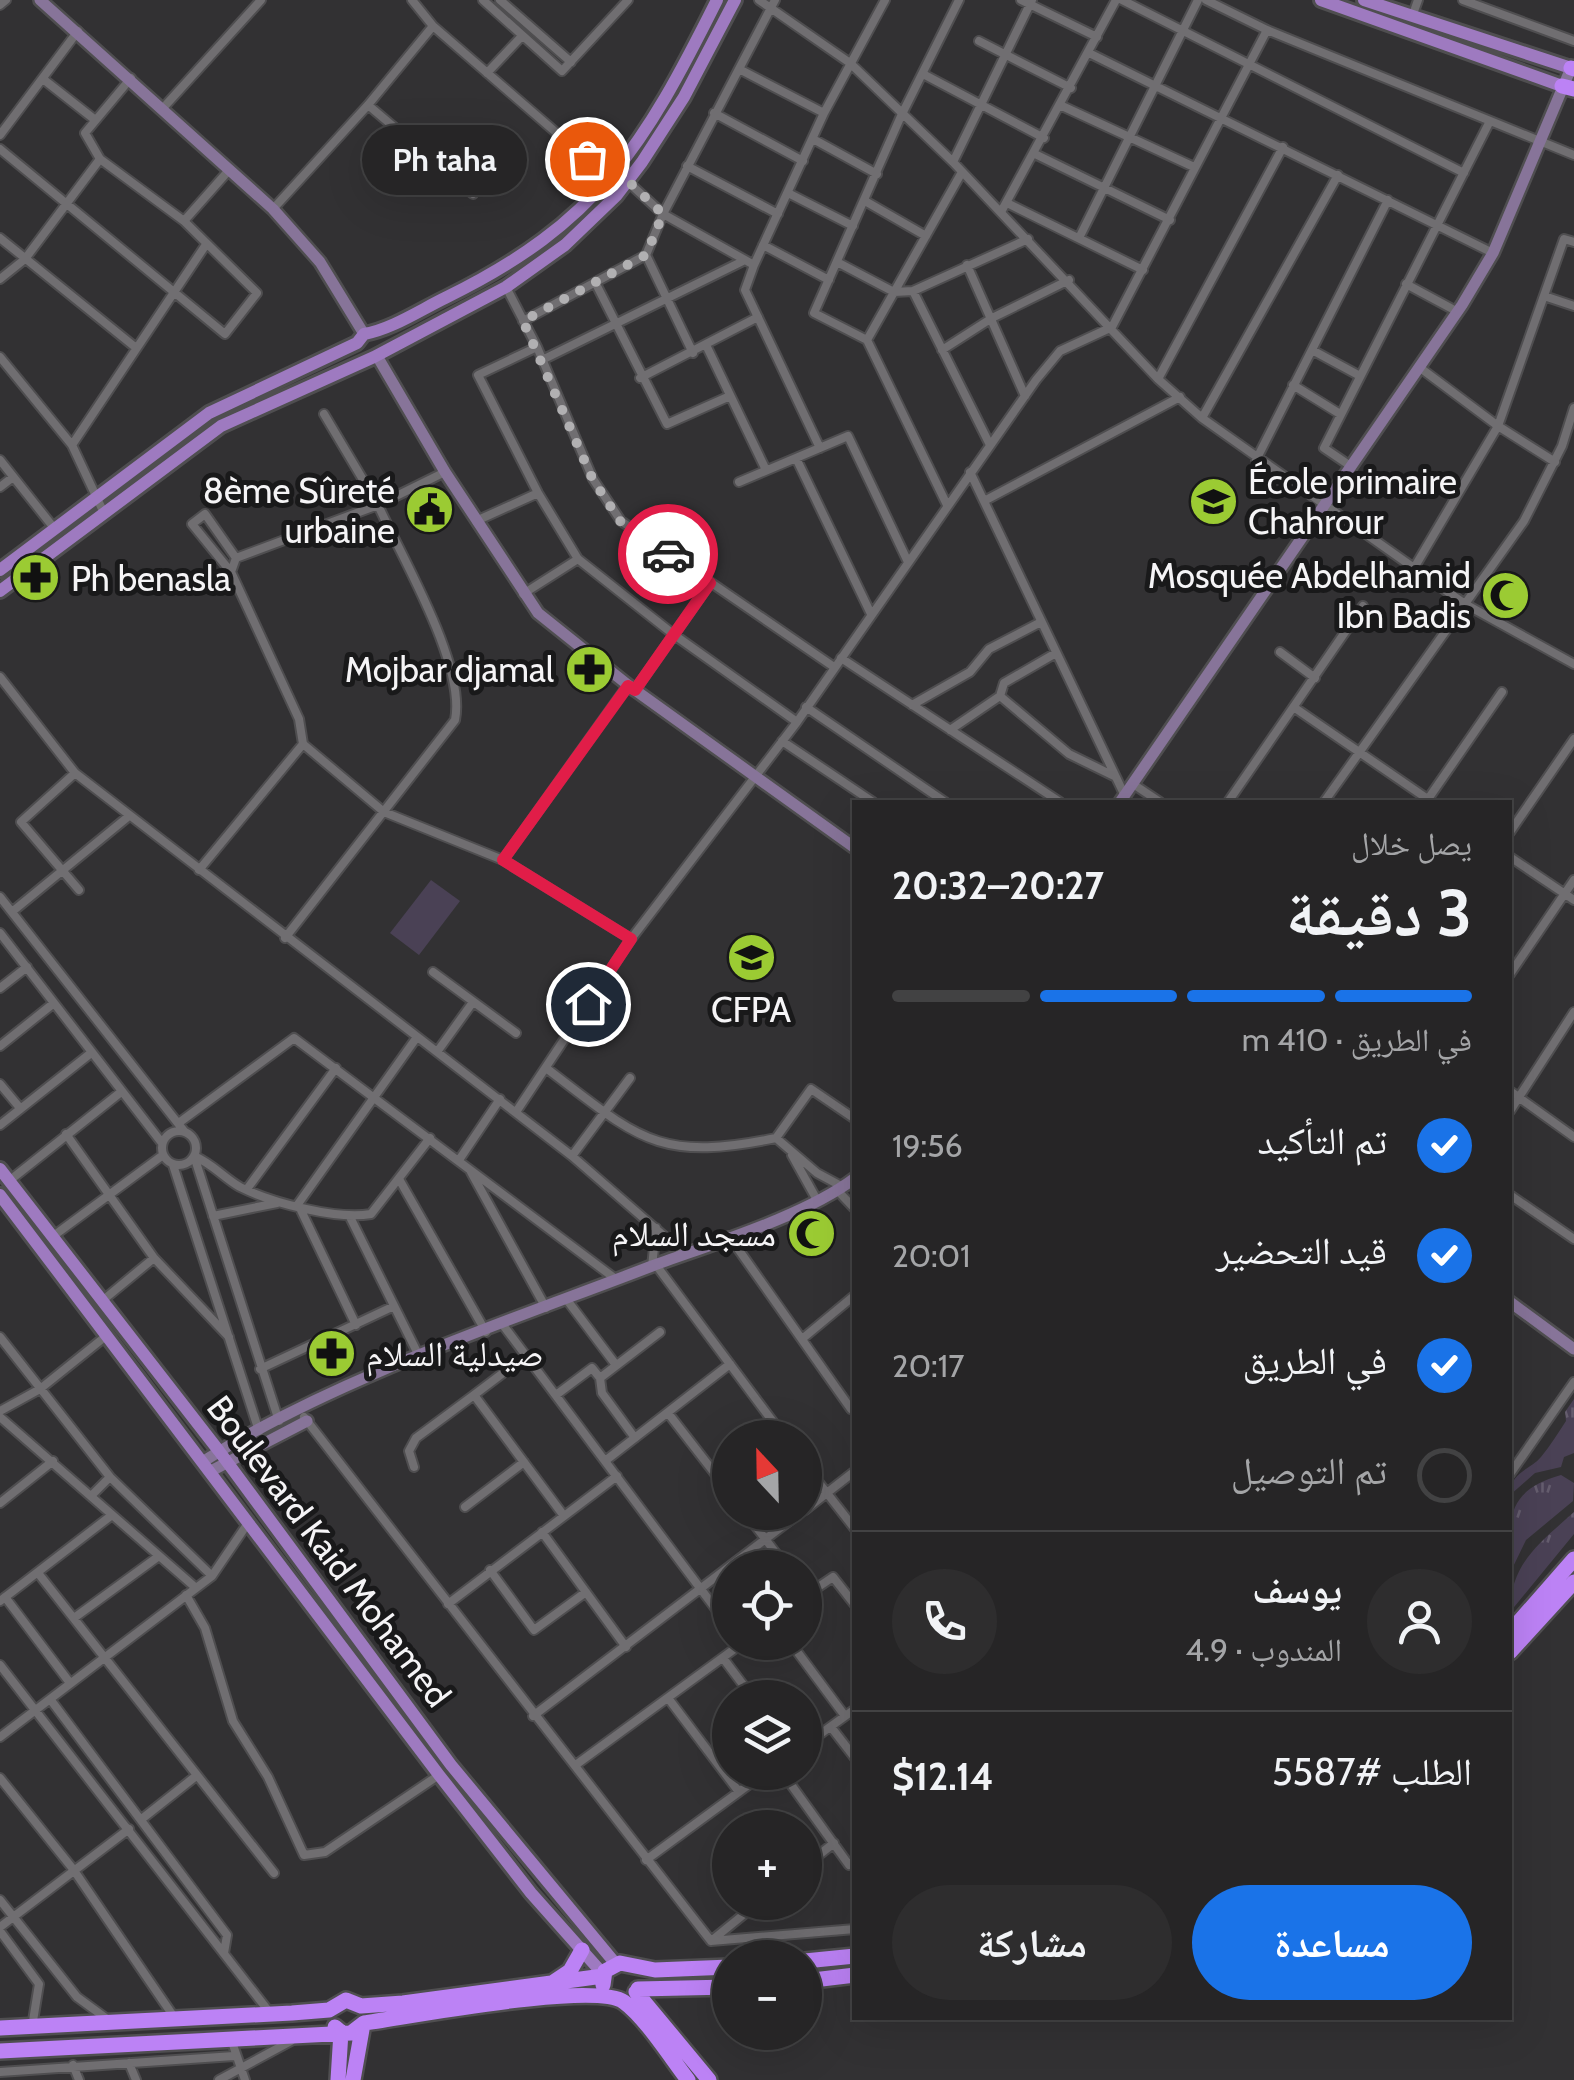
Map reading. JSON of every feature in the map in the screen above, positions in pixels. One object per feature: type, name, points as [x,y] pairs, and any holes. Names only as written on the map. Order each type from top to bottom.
[{"type":"highway","points":[[1512,1630],[1574,1558]]},
{"type":"highway","points":[[1512,1650],[1574,1582]]},
{"type":"highway","points":[[548,1984],[570,1970],[582,1950]]},
{"type":"highway","points":[[822,1959],[852,1956]]},
{"type":"highway","points":[[626,1994],[638,1975],[632,1967]]},
{"type":"highway","points":[[0,2028],[333,2009],[346,2000],[361,2006],[548,1984],[632,1967],[712,1967]]},
{"type":"highway","points":[[607,1971],[688,2080]]},
{"type":"highway","points":[[822,1979],[852,1974]]},
{"type":"highway","points":[[0,2051],[356,2031],[364,2023],[542,1999],[712,1987]]},
{"type":"highway","points":[[667,2028],[664,2001],[690,1989]]},
{"type":"highway","points":[[626,1994],[667,2028],[709,2080]]},
{"type":"highway","points":[[353,2080],[364,2023],[361,2006]]},
{"type":"highway","points":[[333,2009],[333,2024],[341,2032],[338,2080]]},
{"type":"main road","points":[[0,570],[209,414],[491,275],[555,233],[612,180],[666,100],[717,0]]},
{"type":"main road","points":[[0,591],[221,426],[375,355],[506,287],[565,245],[628,181],[684,97],[735,0]]},
{"type":"main road","points":[[1322,0],[1568,88]]},
{"type":"main road","points":[[1364,0],[1405,9],[1572,69]]},
{"type":"main road","points":[[365,337],[360,354],[375,355]]},
{"type":"main road","points":[[365,337],[382,340],[375,355]]},
{"type":"main road","name":"Boulevard Kaid Mohamed","points":[[0,1169],[223,1457],[607,1971]]},
{"type":"main road","name":"Boulevard Kaid Mohamed","points":[[0,1195],[530,1893],[582,1950],[607,1971]]},
{"type":"street","points":[[0,5],[6,0]]},
{"type":"street","points":[[40,0],[164,107],[273,210],[320,262],[365,337]]},
{"type":"street","points":[[164,107],[261,0]]},
{"type":"street","points":[[412,0],[433,26],[612,180],[628,181],[663,214],[754,265]]},
{"type":"street","points":[[483,0],[562,71],[628,0]]},
{"type":"street","points":[[500,0],[571,62]]},
{"type":"street","points":[[759,0],[850,63],[1069,280],[1158,379],[1202,418],[1256,460],[1465,604],[1574,664]]},
{"type":"street","points":[[523,321],[646,255],[714,113],[776,0]]},
{"type":"street","points":[[820,448],[745,290],[824,114],[885,0]]},
{"type":"street","points":[[948,504],[867,340],[814,314],[901,116],[959,0]]},
{"type":"street","points":[[1001,212],[1119,0],[1464,173]]},
{"type":"street","points":[[1079,238],[1198,0]]},
{"type":"street","points":[[1206,0],[1267,30],[1574,155]]},
{"type":"street","points":[[1405,9],[1418,0]]},
{"type":"street","points":[[1464,0],[1574,41]]},
{"type":"street","points":[[953,162],[1028,2],[1097,37]]},
{"type":"street","points":[[273,210],[368,106],[433,26]]},
{"type":"street","points":[[0,136],[78,30]]},
{"type":"street","points":[[516,1112],[631,939],[798,722],[1024,396],[1060,351],[1112,327],[1267,30]]},
{"type":"street","points":[[488,73],[522,36]]},
{"type":"street","points":[[979,41],[1071,88]]},
{"type":"street","points":[[1088,53],[1493,253]]},
{"type":"street","points":[[738,69],[824,114]]},
{"type":"street","points":[[1122,799],[1458,312],[1493,253],[1538,141],[1568,88],[1572,69]]},
{"type":"street","points":[[923,74],[1044,138]]},
{"type":"street","points":[[43,78],[94,119]]},
{"type":"street","points":[[0,149],[225,334],[256,293],[184,221],[100,159],[84,133],[130,78]]},
{"type":"street","points":[[368,106],[472,194]]},
{"type":"street","points":[[1062,106],[1194,167]]},
{"type":"street","points":[[714,113],[803,161]]},
{"type":"street","points":[[1352,466],[1324,448],[1490,122]]},
{"type":"street","points":[[814,139],[877,174]]},
{"type":"street","points":[[1158,379],[1283,147]]},
{"type":"street","points":[[1035,154],[1170,220]]},
{"type":"street","points":[[0,279],[26,259],[100,159]]},
{"type":"street","points":[[687,166],[778,214]]},
{"type":"street","points":[[184,221],[230,168]]},
{"type":"street","points":[[867,340],[962,172]]},
{"type":"street","points":[[1202,418],[1338,175]]},
{"type":"street","points":[[788,193],[854,226]]},
{"type":"street","points":[[1256,460],[1388,200]]},
{"type":"street","points":[[865,201],[926,236]]},
{"type":"street","points":[[1007,202],[1143,270]]},
{"type":"street","points":[[0,238],[135,348]]},
{"type":"street","points":[[1414,568],[1498,426],[1564,238],[1574,242]]},
{"type":"street","points":[[837,262],[894,292],[913,290],[1028,239]]},
{"type":"street","points":[[763,245],[829,280]]},
{"type":"street","points":[[72,445],[206,246]]},
{"type":"street","points":[[646,255],[693,353]]},
{"type":"street","points":[[542,360],[743,261]]},
{"type":"street","points":[[967,265],[1024,396]]},
{"type":"street","points":[[942,350],[992,318],[1069,280]]},
{"type":"street","points":[[596,284],[640,378],[667,424],[730,396]]},
{"type":"street","points":[[1406,284],[1458,312]]},
{"type":"street","points":[[506,287],[537,347],[593,480],[620,521],[834,667]]},
{"type":"street","points":[[913,290],[989,443]]},
{"type":"street","points":[[1544,296],[1574,306]]},
{"type":"street","points":[[640,378],[758,317]]},
{"type":"street","points":[[706,345],[766,470]]},
{"type":"street","points":[[537,347],[478,375],[538,494],[578,559],[674,634],[798,722]]},
{"type":"street","points":[[1312,350],[1360,376]]},
{"type":"street","points":[[375,355],[523,594],[554,630],[852,846]]},
{"type":"street","points":[[0,356],[3,367],[72,445],[103,511]]},
{"type":"street","points":[[1418,366],[1498,426],[1555,462]]},
{"type":"street","points":[[1293,385],[1340,414]]},
{"type":"street","points":[[984,502],[1180,397]]},
{"type":"street","points":[[1325,800],[1524,522],[1555,462],[1574,408]]},
{"type":"street","points":[[285,938],[455,720],[458,703],[453,670],[378,505],[324,414]]},
{"type":"street","points":[[739,482],[848,436],[908,562]]},
{"type":"street","points":[[1562,446],[1574,450]]},
{"type":"street","points":[[796,458],[870,614]]},
{"type":"street","points":[[0,460],[54,528]]},
{"type":"street","points":[[236,558],[378,505],[445,472]]},
{"type":"street","points":[[970,472],[1115,776],[1122,799]]},
{"type":"street","points":[[0,487],[13,477]]},
{"type":"street","points":[[476,521],[538,494]]},
{"type":"street","points":[[236,558],[205,514],[192,524],[232,572],[299,718],[302,744],[384,812],[503,860],[631,939]]},
{"type":"street","points":[[232,572],[236,558]]},
{"type":"street","points":[[523,594],[578,559]]},
{"type":"street","points":[[503,860],[710,583]]},
{"type":"street","points":[[1229,800],[1363,606]]},
{"type":"street","points":[[912,705],[970,672],[989,649],[1042,622]]},
{"type":"street","points":[[1280,652],[1315,678]]},
{"type":"street","points":[[950,730],[1000,696],[1004,682],[1056,653]]},
{"type":"street","points":[[841,658],[1057,800]]},
{"type":"street","points":[[0,677],[75,773],[285,938],[500,1099],[686,1255]]},
{"type":"street","points":[[1430,800],[1502,692]]},
{"type":"street","points":[[1000,696],[1069,754],[1115,776]]},
{"type":"street","points":[[806,708],[943,800]]},
{"type":"street","points":[[1295,708],[1426,800]]},
{"type":"street","points":[[1512,829],[1574,740]]},
{"type":"street","points":[[782,741],[871,800]]},
{"type":"street","points":[[199,870],[302,744]]},
{"type":"street","points":[[75,773],[20,822],[79,890]]},
{"type":"street","points":[[1133,784],[1157,800]]},
{"type":"street","points":[[13,912],[130,816]]},
{"type":"street","points":[[1512,858],[1570,897]]},
{"type":"street","points":[[1512,971],[1570,897],[1574,880]]},
{"type":"street","points":[[0,897],[195,1141],[194,1156],[279,1422]]},
{"type":"street","points":[[0,933],[162,1143],[163,1155],[173,1165],[259,1431]]},
{"type":"street","points":[[0,988],[26,967]]},
{"type":"street","points":[[433,972],[516,1034]]},
{"type":"street","points":[[436,1052],[474,1002]]},
{"type":"street","points":[[0,1046],[54,1003]]},
{"type":"street","points":[[1512,1109],[1574,1012]]},
{"type":"street","points":[[162,1143],[294,1038],[617,1280]]},
{"type":"street","points":[[298,1204],[417,1038]]},
{"type":"street","points":[[0,1125],[91,1053]]},
{"type":"street","points":[[248,1189],[336,1068]]},
{"type":"street","points":[[546,1068],[636,1136],[671,1146],[736,1147],[776,1138],[811,1090],[852,1117]]},
{"type":"street","points":[[572,1156],[630,1078]]},
{"type":"street","points":[[0,1084],[20,1108]]},
{"type":"street","points":[[9,1181],[122,1092]]},
{"type":"street","points":[[1512,1092],[1574,1137]]},
{"type":"street","points":[[458,1160],[500,1099]]},
{"type":"street","points":[[66,1134],[107,1198],[154,1258],[230,1339]]},
{"type":"street","points":[[194,1156],[248,1189],[280,1202],[350,1218],[371,1214],[430,1138]]},
{"type":"street","points":[[776,1138],[840,1189],[852,1205]]},
{"type":"street","points":[[790,1151],[818,1200]]},
{"type":"street","points":[[52,1237],[163,1155]]},
{"type":"street","points":[[173,1165],[183,1165],[194,1156]]},
{"type":"street","points":[[468,1167],[546,1308]]},
{"type":"street","points":[[399,1180],[486,1332]]},
{"type":"street","points":[[207,1466],[419,1356],[686,1255],[818,1200],[852,1180]]},
{"type":"street","points":[[1512,1195],[1574,1240]]},
{"type":"street","points":[[213,1216],[280,1202]]},
{"type":"street","points":[[298,1204],[356,1326]]},
{"type":"street","points":[[350,1218],[419,1356]]},
{"type":"street","points":[[656,1228],[654,1266],[772,1420]]},
{"type":"street","points":[[729,1236],[851,1409]]},
{"type":"street","points":[[102,1301],[154,1258]]},
{"type":"street","points":[[802,1339],[852,1298]]},
{"type":"street","points":[[567,1300],[616,1366]]},
{"type":"street","points":[[1512,1303],[1574,1349]]},
{"type":"street","points":[[260,1369],[392,1307]]},
{"type":"street","points":[[504,1325],[712,1605]]},
{"type":"street","points":[[600,1378],[660,1332]]},
{"type":"street","points":[[108,1335],[40,1389],[0,1414],[196,1588]]},
{"type":"street","points":[[0,1337],[110,1477],[212,1576]]},
{"type":"street","points":[[414,1467],[408,1451],[416,1438],[528,1356]]},
{"type":"street","points":[[605,1461],[730,1364]]},
{"type":"street","points":[[556,1394],[592,1368],[600,1378],[602,1393],[635,1438]]},
{"type":"street","points":[[1514,1459],[1574,1382]]},
{"type":"street","points":[[474,1395],[564,1516]]},
{"type":"street","points":[[668,1413],[712,1469]]},
{"type":"street","points":[[223,1457],[259,1431],[304,1416]]},
{"type":"street","points":[[304,1416],[533,1716],[578,1764],[646,1860],[711,1941]]},
{"type":"street","points":[[0,1503],[53,1461]]},
{"type":"street","points":[[465,1507],[524,1462]]},
{"type":"street","points":[[822,1496],[852,1473]]},
{"type":"street","points":[[448,1604],[616,1476]]},
{"type":"street","points":[[91,1496],[110,1477]]},
{"type":"street","points":[[822,1487],[852,1525]]},
{"type":"street","points":[[70,1684],[2,1599],[112,1514]]},
{"type":"street","points":[[0,1737],[212,1576],[248,1522]]},
{"type":"street","points":[[760,1530],[774,1550]]},
{"type":"street","points":[[533,1716],[779,1530]]},
{"type":"street","points":[[542,1532],[626,1646]]},
{"type":"street","points":[[74,1618],[159,1556]]},
{"type":"street","points":[[490,1570],[534,1630],[586,1592]]},
{"type":"street","points":[[38,1573],[274,1873]]},
{"type":"street","points":[[822,1584],[833,1577],[852,1601]]},
{"type":"street","points":[[186,1595],[205,1628],[233,1721],[268,1776],[304,1855],[324,1852],[439,1775]]},
{"type":"street","points":[[578,1764],[719,1660]]},
{"type":"street","points":[[724,1660],[739,1680]]},
{"type":"street","points":[[803,1660],[845,1716]]},
{"type":"street","points":[[0,1666],[270,2014]]},
{"type":"street","points":[[668,1698],[739,1792]]},
{"type":"street","points":[[50,1699],[227,1935],[224,1953]]},
{"type":"street","points":[[822,1733],[852,1711]]},
{"type":"street","points":[[831,1727],[852,1754]]},
{"type":"street","points":[[143,1818],[196,1776]]},
{"type":"street","points":[[0,1778],[73,1869],[176,2020]]},
{"type":"street","points":[[646,1860],[742,1790]]},
{"type":"street","points":[[795,1790],[852,1863]]},
{"type":"street","points":[[32,2027],[39,1984],[0,1929],[129,1829]]},
{"type":"street","points":[[822,1853],[834,1843]]},
{"type":"street","points":[[0,1900],[77,1997],[113,2024]]},
{"type":"street","points":[[711,1941],[737,1920]]},
{"type":"street","points":[[711,1941],[852,1929]]},
{"type":"street","points":[[220,2080],[300,2036]]},
{"type":"street","points":[[231,2039],[234,2056],[246,2080]]},
{"type":"street","points":[[0,2072],[25,2075],[73,2065],[234,2056]]},
{"type":"street","points":[[129,2064],[136,2080]]},
{"type":"street","points":[[73,2065],[79,2080]]},
{"type":"green space","points":[[431,880],[460,901],[419,955],[390,933]]},
{"type":"green space","points":[[1574,1399],[1574,1453],[1564,1457],[1561,1467],[1535,1473],[1512,1493],[1513,1481],[1541,1457],[1566,1421],[1565,1412]]},
{"type":"green space","points":[[1561,1475],[1574,1483],[1573,1501],[1526,1540],[1512,1569],[1514,1510],[1529,1490]]},
{"type":"green space","points":[[1574,1512],[1574,1534],[1512,1610],[1515,1580],[1539,1544]]},
{"type":"way so far","points":[[587,159],[612,180],[628,181],[663,214],[646,255],[523,321],[593,480],[620,521],[668,554]]},
{"type":"place","name":"Ph taha","points":[[587,159]]},
{"type":"place","name":"École primaire Chahrour","points":[[1213,501]]},
{"type":"place","name":"8ème Sûreté urbaine","points":[[430,510]]},
{"type":"place","name":"Ph benasla","points":[[36,578]]},
{"type":"place","name":"Mosquée Abdelhamid Ibn Badis","points":[[1506,595]]},
{"type":"place","name":"Mojbar djamal","points":[[589,669]]},
{"type":"place","name":"CFPA","points":[[751,957]]},
{"type":"place","name":"مسجد السلام","points":[[811,1233]]},
{"type":"place","name":"صيدلية السلام","points":[[331,1353]]},
{"type":"route","points":[[588,1004],[631,939],[503,860],[628,686],[635,690],[710,583],[668,554]]}]
